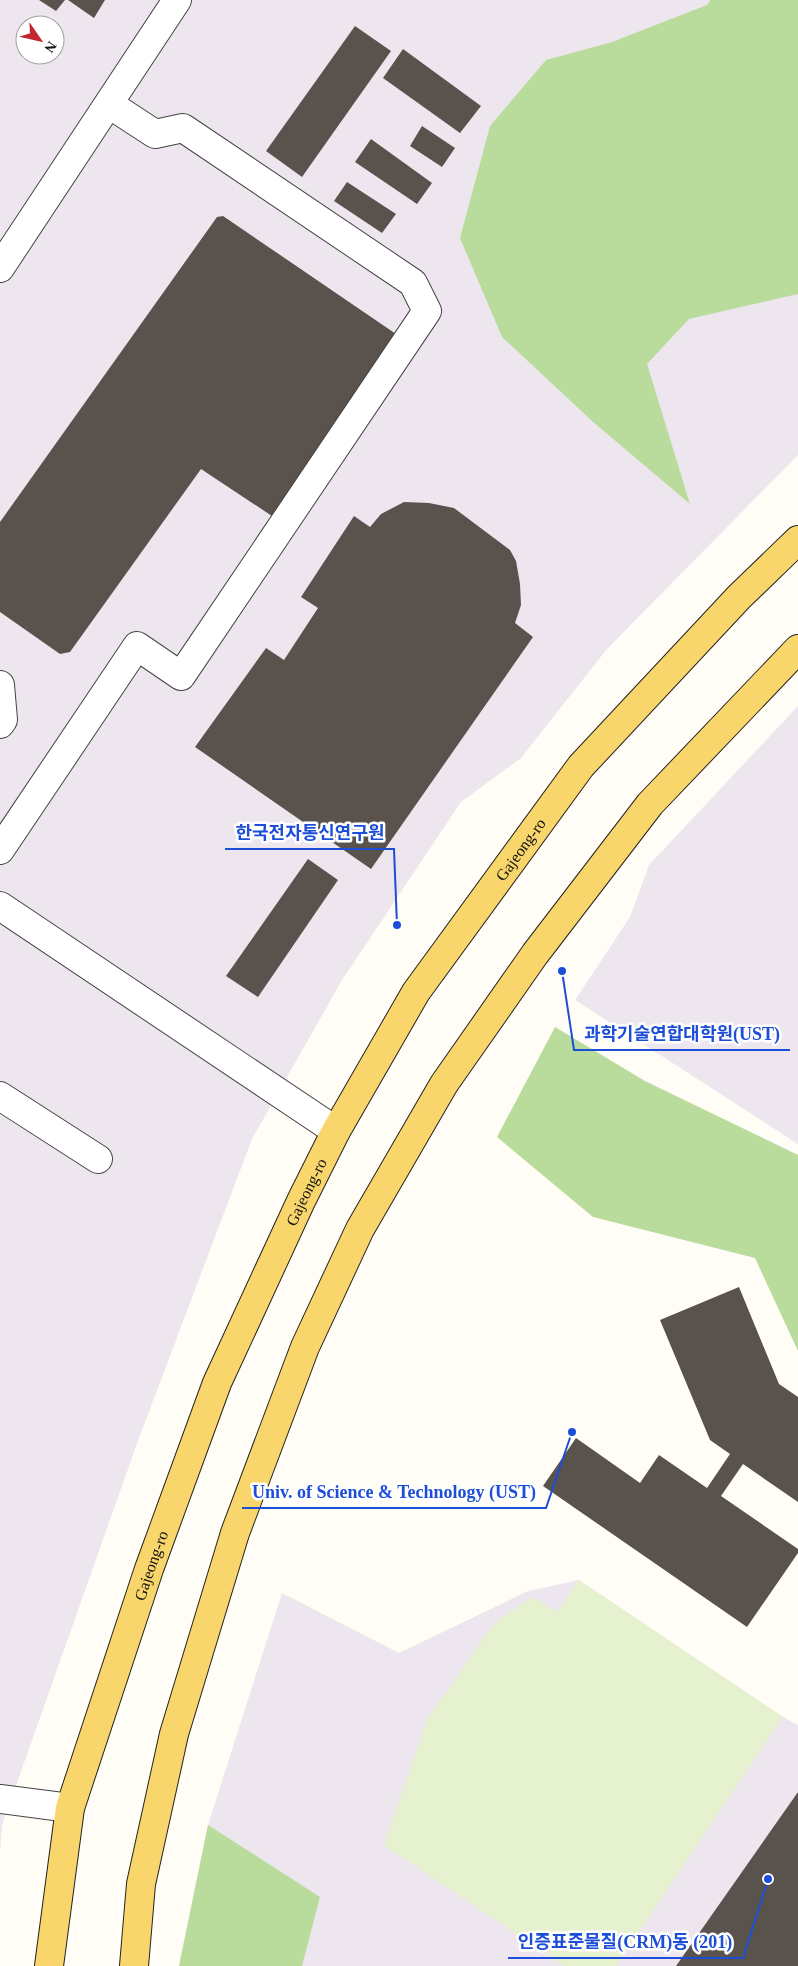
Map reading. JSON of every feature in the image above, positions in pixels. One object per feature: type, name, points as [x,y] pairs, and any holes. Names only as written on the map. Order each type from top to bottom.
[{"type":"main road","name":"Gajeong-ro","points":[[49,1966],[70,1808],[149,1569],[217,1383],[301,1201],[336,1131],[416,992],[581,766],[739,597],[798,540]]},
{"type":"main road","points":[[134,1966],[141,1884],[174,1734],[235,1533],[305,1347],[360,1229],[444,1084],[534,954],[650,804],[798,650]]},
{"type":"lane","points":[[0,268],[177,0]]},
{"type":"lane","points":[[0,850],[137,646],[181,676],[427,311],[413,283],[183,128],[155,134],[109,104]]},
{"type":"lane","points":[[0,685],[3,720],[0,724]]},
{"type":"lane","points":[[0,906],[336,1131]]},
{"type":"lane","points":[[0,1096],[98,1159]]},
{"type":"lane","points":[[0,1799],[70,1808]]},
{"type":"shaded area","points":[[0,0],[798,0],[798,455],[607,649],[521,758],[461,802],[342,980],[252,1139],[139,1438],[2,1825],[0,1852]]},
{"type":"shaded area","points":[[798,706],[798,1144],[575,1000],[630,917],[649,865]]},
{"type":"shaded area","points":[[579,1580],[783,1717],[798,1725],[798,1966],[179,1966],[208,1825],[282,1593],[399,1653],[528,1591]]},
{"type":"green space","points":[[710,0],[798,0],[798,294],[689,319],[647,364],[690,504],[592,421],[502,337],[460,238],[490,126],[546,60],[612,42],[707,5]]},
{"type":"green space","points":[[555,1027],[645,1081],[798,1155],[798,1351],[755,1258],[593,1217],[497,1137]]},
{"type":"green space","points":[[579,1580],[783,1717],[616,1966],[564,1966],[384,1845],[427,1720],[495,1622],[533,1597],[557,1612]]},
{"type":"green space","points":[[208,1825],[320,1897],[302,1966],[179,1966]]},
{"type":"building","points":[[39,0],[65,0],[56,11]]},
{"type":"building","points":[[68,0],[105,0],[94,18]]},
{"type":"building","points":[[355,26],[391,51],[302,177],[266,151]]},
{"type":"building","points":[[403,49],[481,106],[460,133],[383,78]]},
{"type":"building","points":[[422,126],[455,148],[442,167],[410,146]]},
{"type":"building","points":[[371,139],[432,183],[417,204],[355,162]]},
{"type":"building","points":[[347,182],[396,214],[382,233],[334,201]]},
{"type":"building","points":[[223,216],[396,334],[281,514],[272,516],[201,469],[70,652],[60,654],[0,612],[0,522],[217,217]]},
{"type":"building","points":[[404,502],[429,503],[454,508],[510,550],[516,561],[520,584],[521,605],[515,623],[533,637],[371,869],[195,747],[266,648],[284,660],[318,608],[301,597],[354,516],[370,527],[381,514]]},
{"type":"building","points":[[308,859],[338,880],[258,997],[226,976]]},
{"type":"building","points":[[739,1287],[779,1384],[798,1397],[798,1502],[743,1464],[721,1496],[798,1549],[798,1553],[747,1627],[543,1486],[576,1438],[640,1483],[659,1455],[707,1488],[730,1454],[710,1440],[660,1320]]},
{"type":"building","points":[[798,1792],[798,1966],[676,1966]]},
{"type":"place","name":"한국전자통신연구원","points":[[397,925]]},
{"type":"place","name":"과학기술연합대학원(UST)","points":[[562,971]]},
{"type":"place","name":"Univ. of Science & Technology (UST)","points":[[572,1432]]},
{"type":"place","name":"인증표준물질(CRM)동 (201)","points":[[768,1879]]}]
